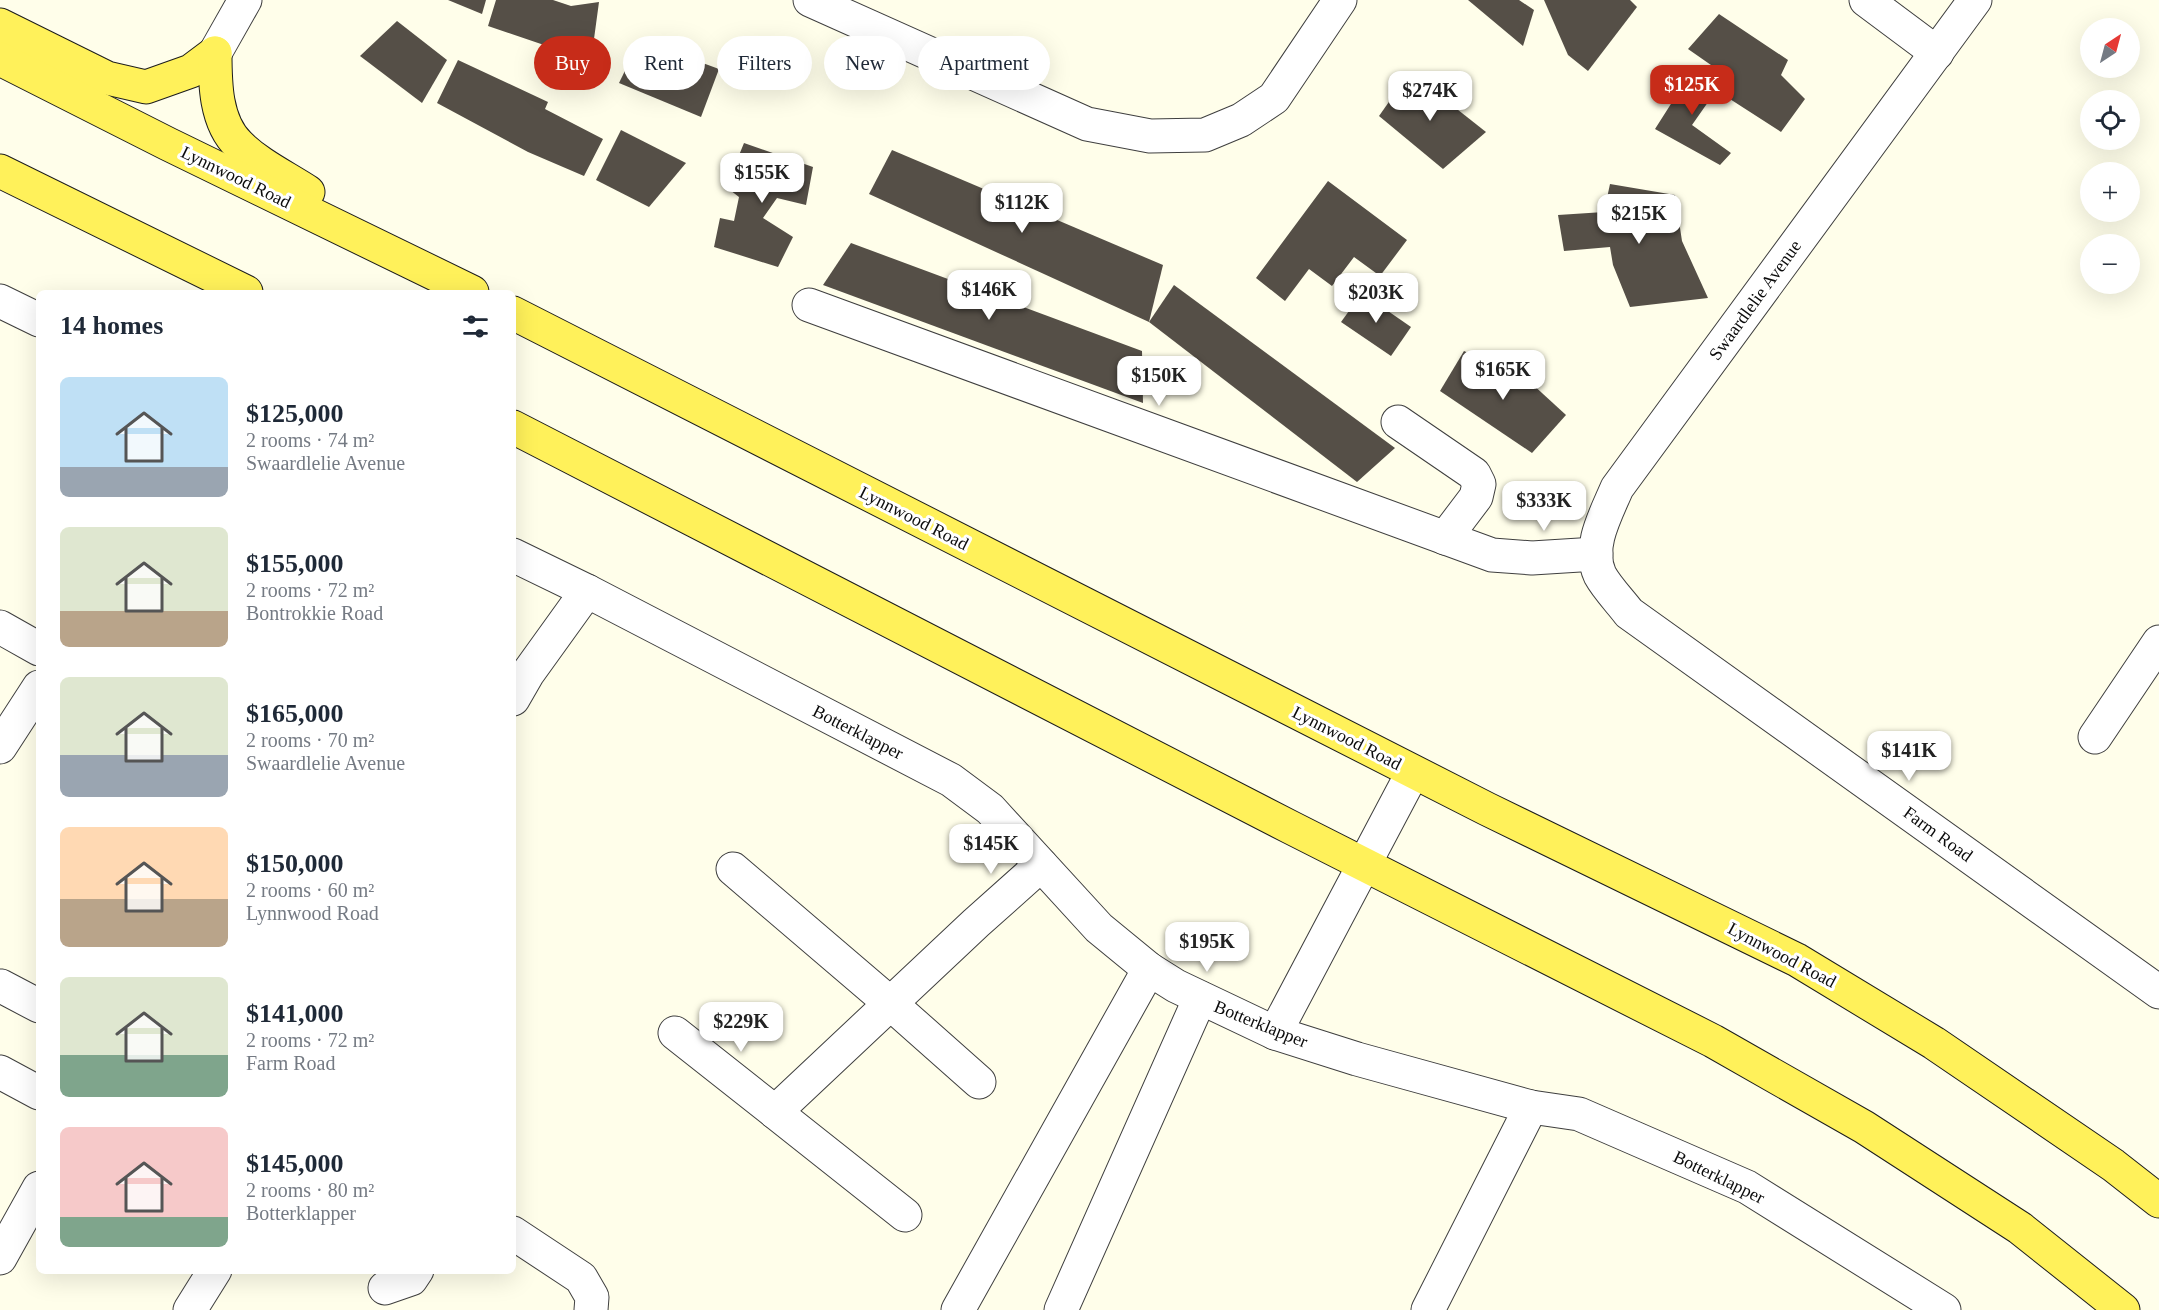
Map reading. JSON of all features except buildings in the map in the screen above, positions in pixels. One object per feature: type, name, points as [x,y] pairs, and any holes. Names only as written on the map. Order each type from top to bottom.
[{"type":"main road","points":[[0,25],[107,78],[147,87],[191,71],[215,53]]},
{"type":"main road","points":[[215,53],[217,94],[225,124],[237,144],[340,213],[463,287]]},
{"type":"main road","name":"Lynnwood Road","points":[[0,59],[168,144],[463,287]]},
{"type":"main road","points":[[0,171],[242,290]]},
{"type":"main road","name":"Lynnwood Road","points":[[516,315],[1413,772],[1797,960],[1934,1043],[2113,1165],[2159,1201]]},
{"type":"main road","points":[[516,429],[1363,864],[1713,1041],[1864,1127],[2020,1228],[2123,1310]]},
{"type":"street","points":[[215,53],[245,0]]},
{"type":"street","points":[[810,0],[1087,124],[1150,136],[1205,135],[1241,120],[1274,98],[1340,0]]},
{"type":"street","points":[[1866,0],[1937,53]]},
{"type":"street","name":"Swaardlelie Avenue","points":[[1629,613],[1600,575],[1596,554],[1597,537],[1617,488],[1975,0]]},
{"type":"street","points":[[0,301],[36,319]]},
{"type":"street","points":[[809,305],[1492,555],[1532,558],[1596,554]]},
{"type":"street","points":[[1398,422],[1473,474],[1479,484],[1476,497],[1444,538]]},
{"type":"street","name":"Botterklapper","points":[[516,556],[951,780],[990,809],[1099,928],[1149,969],[1176,986],[1275,1033],[1357,1059],[1531,1107],[1579,1114],[1747,1187],[1944,1310]]},
{"type":"street","points":[[516,694],[528,673],[587,591]]},
{"type":"street","name":"Farm Road","points":[[1629,613],[2159,992]]},
{"type":"street","points":[[0,627],[36,647]]},
{"type":"street","points":[[2095,737],[2159,642]]},
{"type":"street","points":[[5,731],[36,691]]},
{"type":"street","points":[[1275,1033],[1413,772]]},
{"type":"street","points":[[775,1112],[1041,865]]},
{"type":"street","points":[[733,869],[979,1082]]},
{"type":"street","points":[[958,1310],[1149,969]]},
{"type":"street","points":[[1,986],[36,1004]]},
{"type":"street","points":[[1061,1310],[1200,998]]},
{"type":"street","points":[[675,1033],[905,1215]]},
{"type":"street","points":[[0,1072],[36,1091]]},
{"type":"street","points":[[1428,1310],[1531,1107]]},
{"type":"street","points":[[0,1258],[11,1212],[36,1191]]},
{"type":"street","points":[[516,1235],[581,1278],[592,1297],[591,1310]]},
{"type":"street","points":[[190,1310],[212,1274]]},
{"type":"street","points":[[385,1288],[411,1279],[414,1274]]}]
